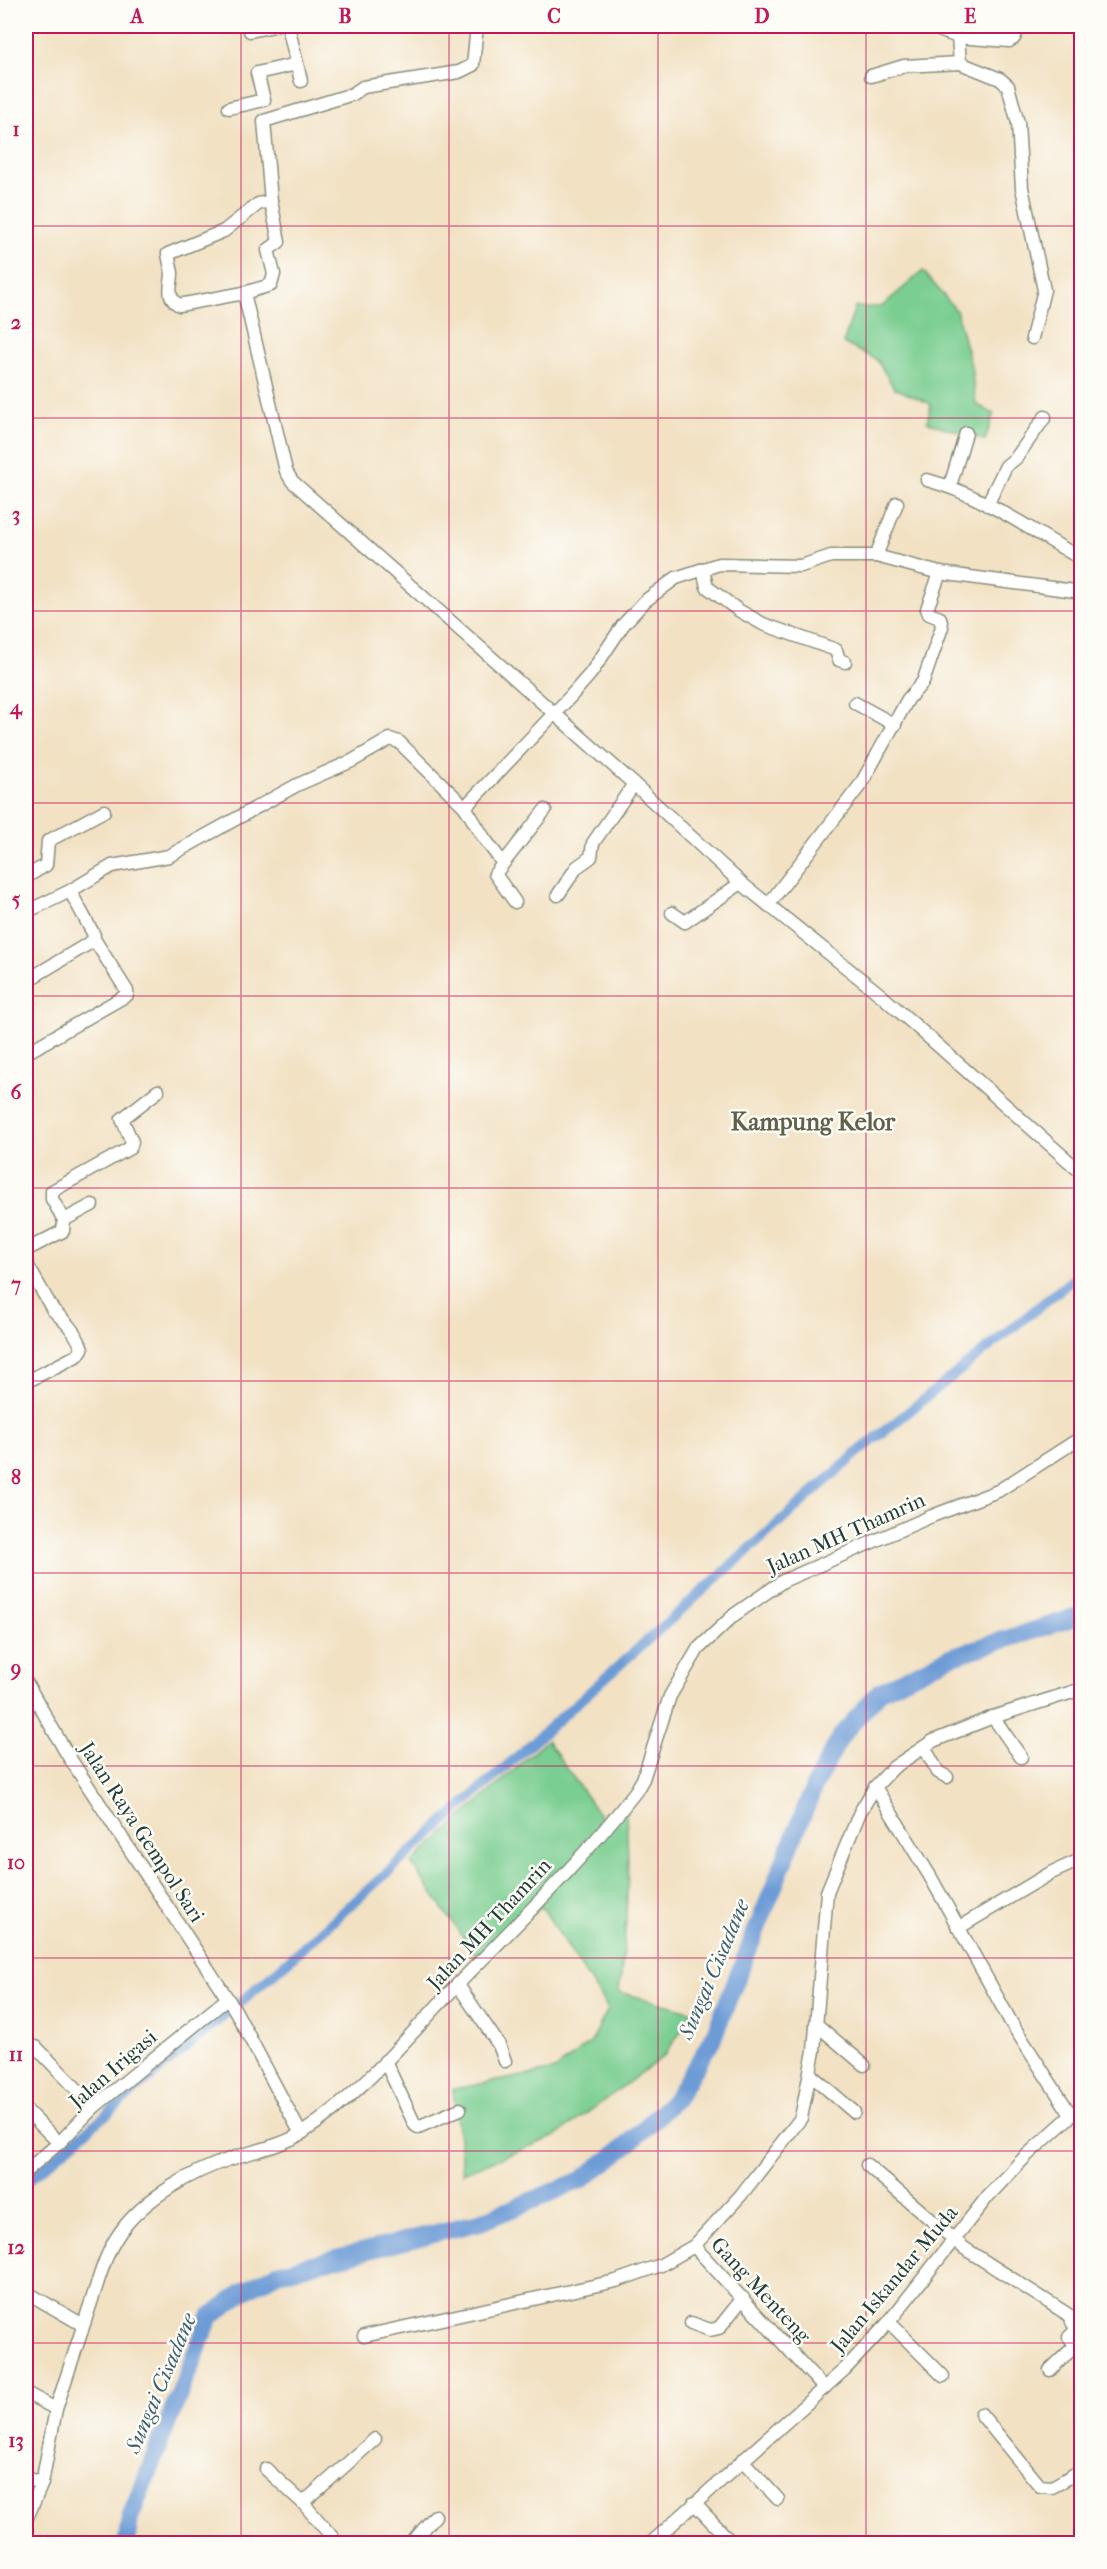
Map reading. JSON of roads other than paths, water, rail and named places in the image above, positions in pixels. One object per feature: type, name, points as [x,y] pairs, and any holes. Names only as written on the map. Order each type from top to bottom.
[{"type":"street","points":[[250,31],[274,26]]},
{"type":"street","points":[[288,26],[301,81]]},
{"type":"street","points":[[271,201],[258,204],[224,231],[168,254],[172,276],[170,294],[173,301],[178,304],[244,293],[267,287],[274,280],[268,250],[279,242],[271,201],[264,121],[353,94],[363,87],[459,72],[473,65],[477,26]]},
{"type":"street","points":[[928,26],[958,37],[1009,41],[1014,38],[1018,26]]},
{"type":"street","points":[[958,37],[960,63]]},
{"type":"street","points":[[871,75],[904,66],[960,63],[1000,79],[1008,86],[1018,123],[1022,188],[1044,290],[1032,338]]},
{"type":"street","points":[[229,108],[264,100],[257,73],[297,64]]},
{"type":"street","points":[[244,293],[286,471],[292,481],[634,784],[741,883],[882,996],[1082,1173]]},
{"type":"street","points":[[987,505],[1006,466],[1016,458],[1045,417]]},
{"type":"street","points":[[950,486],[966,433]]},
{"type":"street","points":[[927,480],[950,486],[1082,559]]},
{"type":"street","points":[[876,556],[897,503]]},
{"type":"street","points":[[465,807],[591,673],[623,625],[645,601],[676,578],[719,564],[801,566],[831,556],[876,556],[940,573],[1082,592]]},
{"type":"street","points":[[703,569],[707,587],[738,610],[763,624],[836,650],[839,660],[845,662]]},
{"type":"street","points":[[768,905],[861,784],[908,699],[923,682],[942,627],[940,618],[929,614],[927,609],[940,573]]},
{"type":"street","points":[[855,703],[895,725]]},
{"type":"street","points":[[26,912],[70,891],[112,866],[169,856],[297,785],[352,761],[394,738],[465,807],[502,862]]},
{"type":"street","points":[[558,895],[577,867],[591,857],[593,843],[634,784]]},
{"type":"street","points":[[515,902],[495,876],[502,862],[545,810]]},
{"type":"street","points":[[26,877],[46,865],[48,841],[104,811]]},
{"type":"street","points":[[672,913],[685,922],[741,883]]},
{"type":"street","points":[[26,1053],[127,995],[127,991],[94,939],[70,891]]},
{"type":"street","points":[[26,981],[91,943],[94,939]]},
{"type":"street","points":[[26,1250],[63,1231],[64,1221],[52,1199],[52,1191],[130,1148],[132,1142],[122,1119],[158,1091]]},
{"type":"street","points":[[64,1221],[92,1205]]},
{"type":"street","points":[[26,1263],[53,1310],[60,1314],[78,1338],[82,1349],[78,1355],[26,1382]]},
{"type":"street","name":"Jalan MH Thamrin","points":[[26,2520],[42,2483],[56,2409],[83,2325],[110,2250],[121,2230],[144,2207],[193,2175],[226,2160],[301,2134],[331,2112],[386,2061],[502,1941],[636,1791],[643,1779],[670,1696],[698,1649],[724,1622],[762,1593],[783,1581],[932,1516],[998,1491],[1082,1437]]},
{"type":"street","name":"Jalan Raya Gempol Sari","points":[[26,1682],[67,1754],[230,2004],[301,2134]]},
{"type":"street","points":[[364,2336],[616,2281],[661,2265],[694,2246],[741,2195],[799,2122],[811,2075],[827,1892],[860,1812],[875,1787],[894,1767],[924,1747],[993,1717],[1082,1689]]},
{"type":"street","points":[[993,1717],[1021,1757]]},
{"type":"street","points":[[924,1747],[938,1772],[947,1777]]},
{"type":"street","points":[[875,1787],[930,1876],[1012,2024],[1071,2115]]},
{"type":"street","points":[[958,1928],[1049,1874],[1082,1859]]},
{"type":"street","points":[[458,1985],[499,2045],[505,2061]]},
{"type":"street","name":"Jalan Irigasi","points":[[26,2171],[60,2143],[94,2107],[230,2004]]},
{"type":"street","points":[[816,2024],[864,2065]]},
{"type":"street","points":[[36,2047],[94,2107]]},
{"type":"street","points":[[386,2061],[415,2125],[418,2127],[460,2109]]},
{"type":"street","points":[[811,2075],[854,2112]]},
{"type":"street","name":"Jalan Iskandar Muda","points":[[650,2544],[824,2388],[889,2322],[988,2196],[1022,2160],[1082,2106]]},
{"type":"street","points":[[26,2110],[60,2143]]},
{"type":"street","points":[[867,2164],[950,2245],[1076,2322],[1077,2329],[1069,2337],[1076,2345],[1050,2370]]},
{"type":"street","name":"Gang Menteng","points":[[694,2246],[824,2388]]},
{"type":"street","points":[[26,2292],[83,2325]]},
{"type":"street","points":[[691,2323],[710,2330],[719,2328],[743,2298]]},
{"type":"street","points":[[889,2322],[943,2376]]},
{"type":"street","points":[[26,2392],[56,2409]]},
{"type":"street","points":[[981,2414],[1040,2486],[1052,2487],[1082,2470]]},
{"type":"street","points":[[303,2503],[375,2439]]},
{"type":"street","points":[[742,2460],[778,2499]]},
{"type":"street","points":[[266,2469],[303,2503],[338,2544]]},
{"type":"street","points":[[26,2478],[42,2483]]},
{"type":"street","points":[[694,2503],[732,2544]]},
{"type":"street","points":[[411,2544],[435,2516]]},
{"type":"waterway","points":[[26,2182],[269,1978],[856,1454],[1082,1272]]},
{"type":"waterway","name":"Sungai Cisadane","points":[[126,2544],[130,2518],[210,2317],[243,2292],[277,2273],[480,2222],[581,2180],[625,2147],[676,2098],[712,2040],[816,1782],[841,1736],[879,1692],[947,1658],[1082,1615]]},
{"type":"district","name":"Kampung Kelor","points":[[813,1122]]}]
